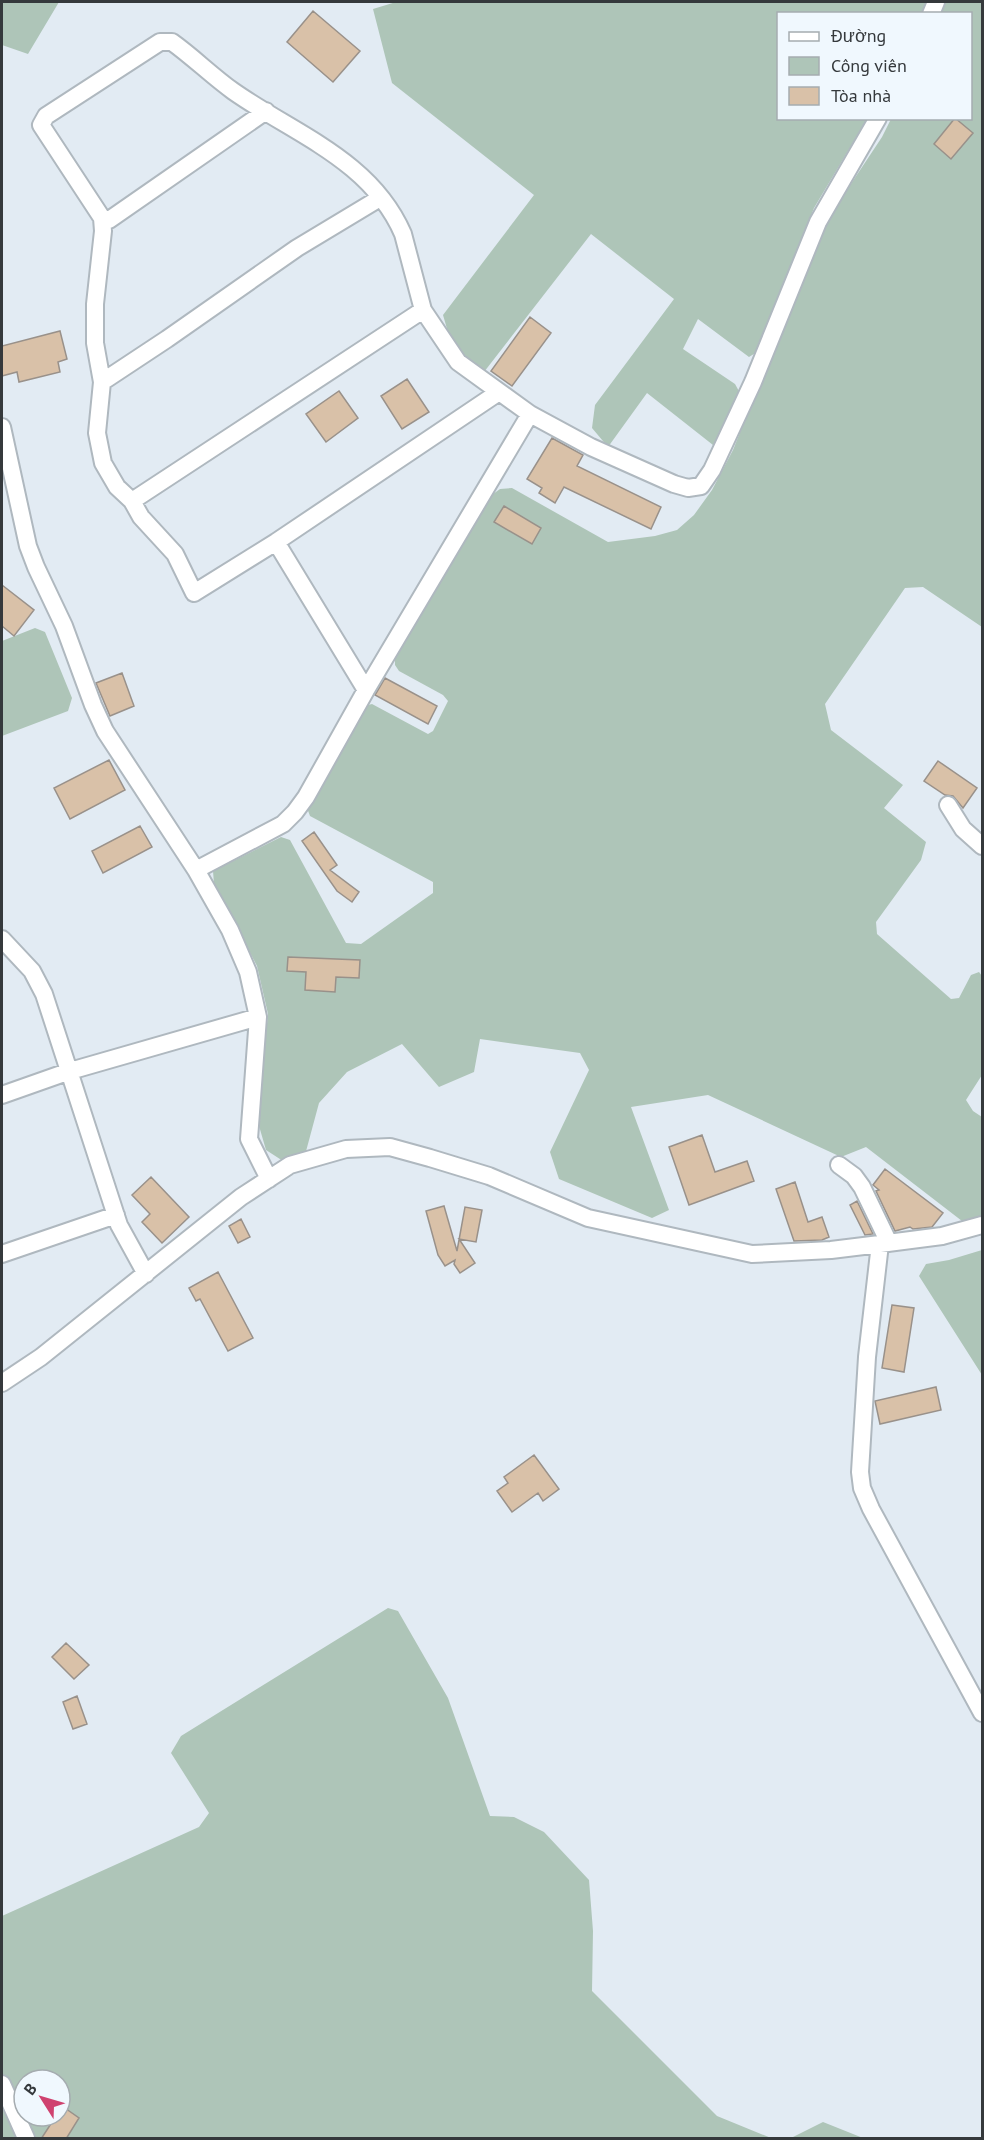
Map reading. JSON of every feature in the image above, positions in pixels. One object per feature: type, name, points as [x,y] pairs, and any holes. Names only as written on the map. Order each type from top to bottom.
[{"type":"street","points":[[500,392],[276,542],[194,593],[175,554],[141,517],[132,501],[117,487],[103,463],[97,433],[102,382],[95,344],[95,304],[103,231],[102,218],[41,125],[46,116],[160,42],[172,42],[233,90],[339,156],[356,170],[399,223],[404,234],[423,310],[458,362],[500,392],[530,414],[591,447],[688,488],[701,486],[712,470],[753,382],[818,222],[877,120]]},
{"type":"street","points":[[102,218],[108,220],[266,111]]},
{"type":"street","points":[[102,382],[168,339],[297,248],[380,198]]},
{"type":"street","points":[[132,501],[423,310]]},
{"type":"street","points":[[196,870],[283,824],[306,797],[366,690],[530,414]]},
{"type":"street","points":[[2,427],[28,546],[64,626],[93,705],[105,731],[196,870],[230,930],[248,972],[258,1017],[249,1139],[269,1179]]},
{"type":"street","points":[[276,542],[366,690]]},
{"type":"street","points":[[948,805],[963,829],[982,846]]},
{"type":"street","points":[[2,939],[32,971],[44,994],[116,1215],[146,1274]]},
{"type":"street","points":[[2,1095],[70,1071],[258,1017]]},
{"type":"street","points":[[2,1383],[40,1357],[241,1197],[290,1165],[346,1149],[390,1147],[489,1176],[588,1218],[752,1254],[831,1250],[885,1244],[942,1236],[982,1224]]},
{"type":"street","points":[[839,1165],[854,1176],[862,1187],[885,1244],[867,1357],[860,1472],[862,1488],[871,1509],[982,1713]]},
{"type":"street","points":[[2,1254],[116,1215]]},
{"type":"street","points":[[2,2084],[26,2139]]},
{"type":"green space","points":[[2,2],[59,2],[28,54],[2,45]]},
{"type":"green space","points":[[396,2],[927,2],[923,12],[777,12],[777,120],[866,120],[814,208],[757,352],[749,357],[698,319],[683,349],[735,384],[740,393],[722,438],[713,445],[647,393],[608,447],[592,428],[595,405],[674,299],[591,234],[484,372],[472,364],[450,339],[443,315],[534,195],[392,83],[373,9]]},
{"type":"green space","points":[[941,2],[982,2],[982,627],[923,587],[905,588],[825,704],[831,730],[903,785],[884,808],[926,842],[921,860],[876,922],[877,934],[951,999],[959,998],[971,975],[979,972],[982,976],[982,1075],[966,1100],[973,1111],[982,1117],[982,1216],[962,1221],[866,1147],[841,1157],[708,1095],[631,1107],[669,1210],[652,1218],[559,1179],[550,1152],[589,1070],[580,1053],[480,1039],[474,1072],[439,1087],[402,1044],[347,1072],[319,1103],[305,1155],[283,1161],[266,1150],[257,1119],[268,1014],[257,966],[214,884],[213,871],[281,837],[290,840],[346,943],[361,944],[433,893],[433,882],[310,816],[307,808],[364,706],[372,704],[428,734],[433,731],[448,701],[443,695],[399,671],[395,665],[395,655],[489,497],[500,489],[512,488],[608,542],[655,536],[677,530],[694,515],[712,490],[733,450],[821,229],[882,137],[890,120],[972,120],[972,12],[937,12]]},
{"type":"green space","points":[[35,628],[45,632],[72,698],[68,711],[2,736],[2,641]]},
{"type":"green space","points":[[982,1250],[982,1375],[919,1276],[926,1264]]},
{"type":"green space","points":[[388,1608],[398,1611],[448,1698],[490,1816],[514,1817],[544,1832],[589,1880],[593,1931],[592,1991],[717,2116],[771,2138],[2,2138],[2,1916],[199,1827],[209,1813],[171,1753],[181,1736]]},
{"type":"green space","points":[[823,2122],[863,2138],[791,2138]]},
{"type":"building","points":[[313,11],[360,51],[333,82],[287,42]]},
{"type":"building","points":[[953,120],[957,120],[973,133],[951,159],[934,144]]},
{"type":"building","points":[[530,317],[551,333],[512,386],[491,371]]},
{"type":"building","points":[[60,331],[67,359],[58,362],[60,372],[19,382],[17,372],[2,376],[2,346]]},
{"type":"building","points":[[407,379],[429,412],[402,429],[381,396]]},
{"type":"building","points":[[339,391],[358,418],[326,442],[306,414]]},
{"type":"building","points":[[552,438],[583,455],[577,466],[661,507],[651,529],[564,487],[555,503],[539,493],[542,488],[527,479]]},
{"type":"building","points":[[504,506],[541,528],[532,544],[494,522]]},
{"type":"building","points":[[2,585],[34,610],[14,636],[2,626]]},
{"type":"building","points":[[122,673],[134,706],[110,716],[96,683]]},
{"type":"building","points":[[385,678],[437,706],[428,724],[375,695]]},
{"type":"building","points":[[109,760],[125,790],[70,819],[54,788]]},
{"type":"building","points":[[938,761],[977,788],[963,808],[953,796],[945,795],[924,781]]},
{"type":"building","points":[[140,826],[152,847],[103,873],[92,851]]},
{"type":"building","points":[[314,832],[337,865],[330,870],[359,892],[352,902],[337,891],[302,841]]},
{"type":"building","points":[[288,957],[360,960],[359,978],[336,977],[335,992],[305,990],[306,972],[287,971]]},
{"type":"building","points":[[702,1135],[715,1172],[747,1161],[754,1181],[689,1205],[669,1147]]},
{"type":"building","points":[[885,1169],[943,1213],[932,1227],[913,1229],[910,1227],[895,1231],[876,1191],[879,1190],[873,1185]]},
{"type":"building","points":[[151,1177],[189,1217],[162,1243],[142,1222],[150,1214],[132,1195]]},
{"type":"building","points":[[795,1182],[808,1222],[822,1217],[829,1237],[822,1240],[794,1241],[776,1189]]},
{"type":"building","points":[[857,1201],[873,1234],[865,1235],[850,1205]]},
{"type":"building","points":[[444,1206],[457,1251],[459,1239],[475,1263],[460,1273],[454,1264],[455,1260],[445,1266],[438,1255],[426,1211]]},
{"type":"building","points":[[465,1207],[482,1210],[476,1242],[459,1239]]},
{"type":"building","points":[[241,1219],[250,1237],[238,1243],[229,1226]]},
{"type":"building","points":[[218,1272],[253,1338],[228,1351],[200,1299],[196,1301],[189,1288]]},
{"type":"building","points":[[892,1305],[914,1308],[904,1372],[882,1368]]},
{"type":"building","points":[[936,1387],[941,1410],[880,1424],[875,1401]]},
{"type":"building","points":[[534,1455],[559,1489],[543,1501],[538,1493],[512,1512],[497,1491],[508,1483],[504,1477]]},
{"type":"building","points":[[66,1643],[89,1665],[74,1679],[52,1657]]},
{"type":"building","points":[[77,1696],[87,1724],[73,1729],[63,1702]]},
{"type":"building","points":[[72,2113],[79,2118],[66,2139],[41,2139],[48,2128],[72,2128]]}]
